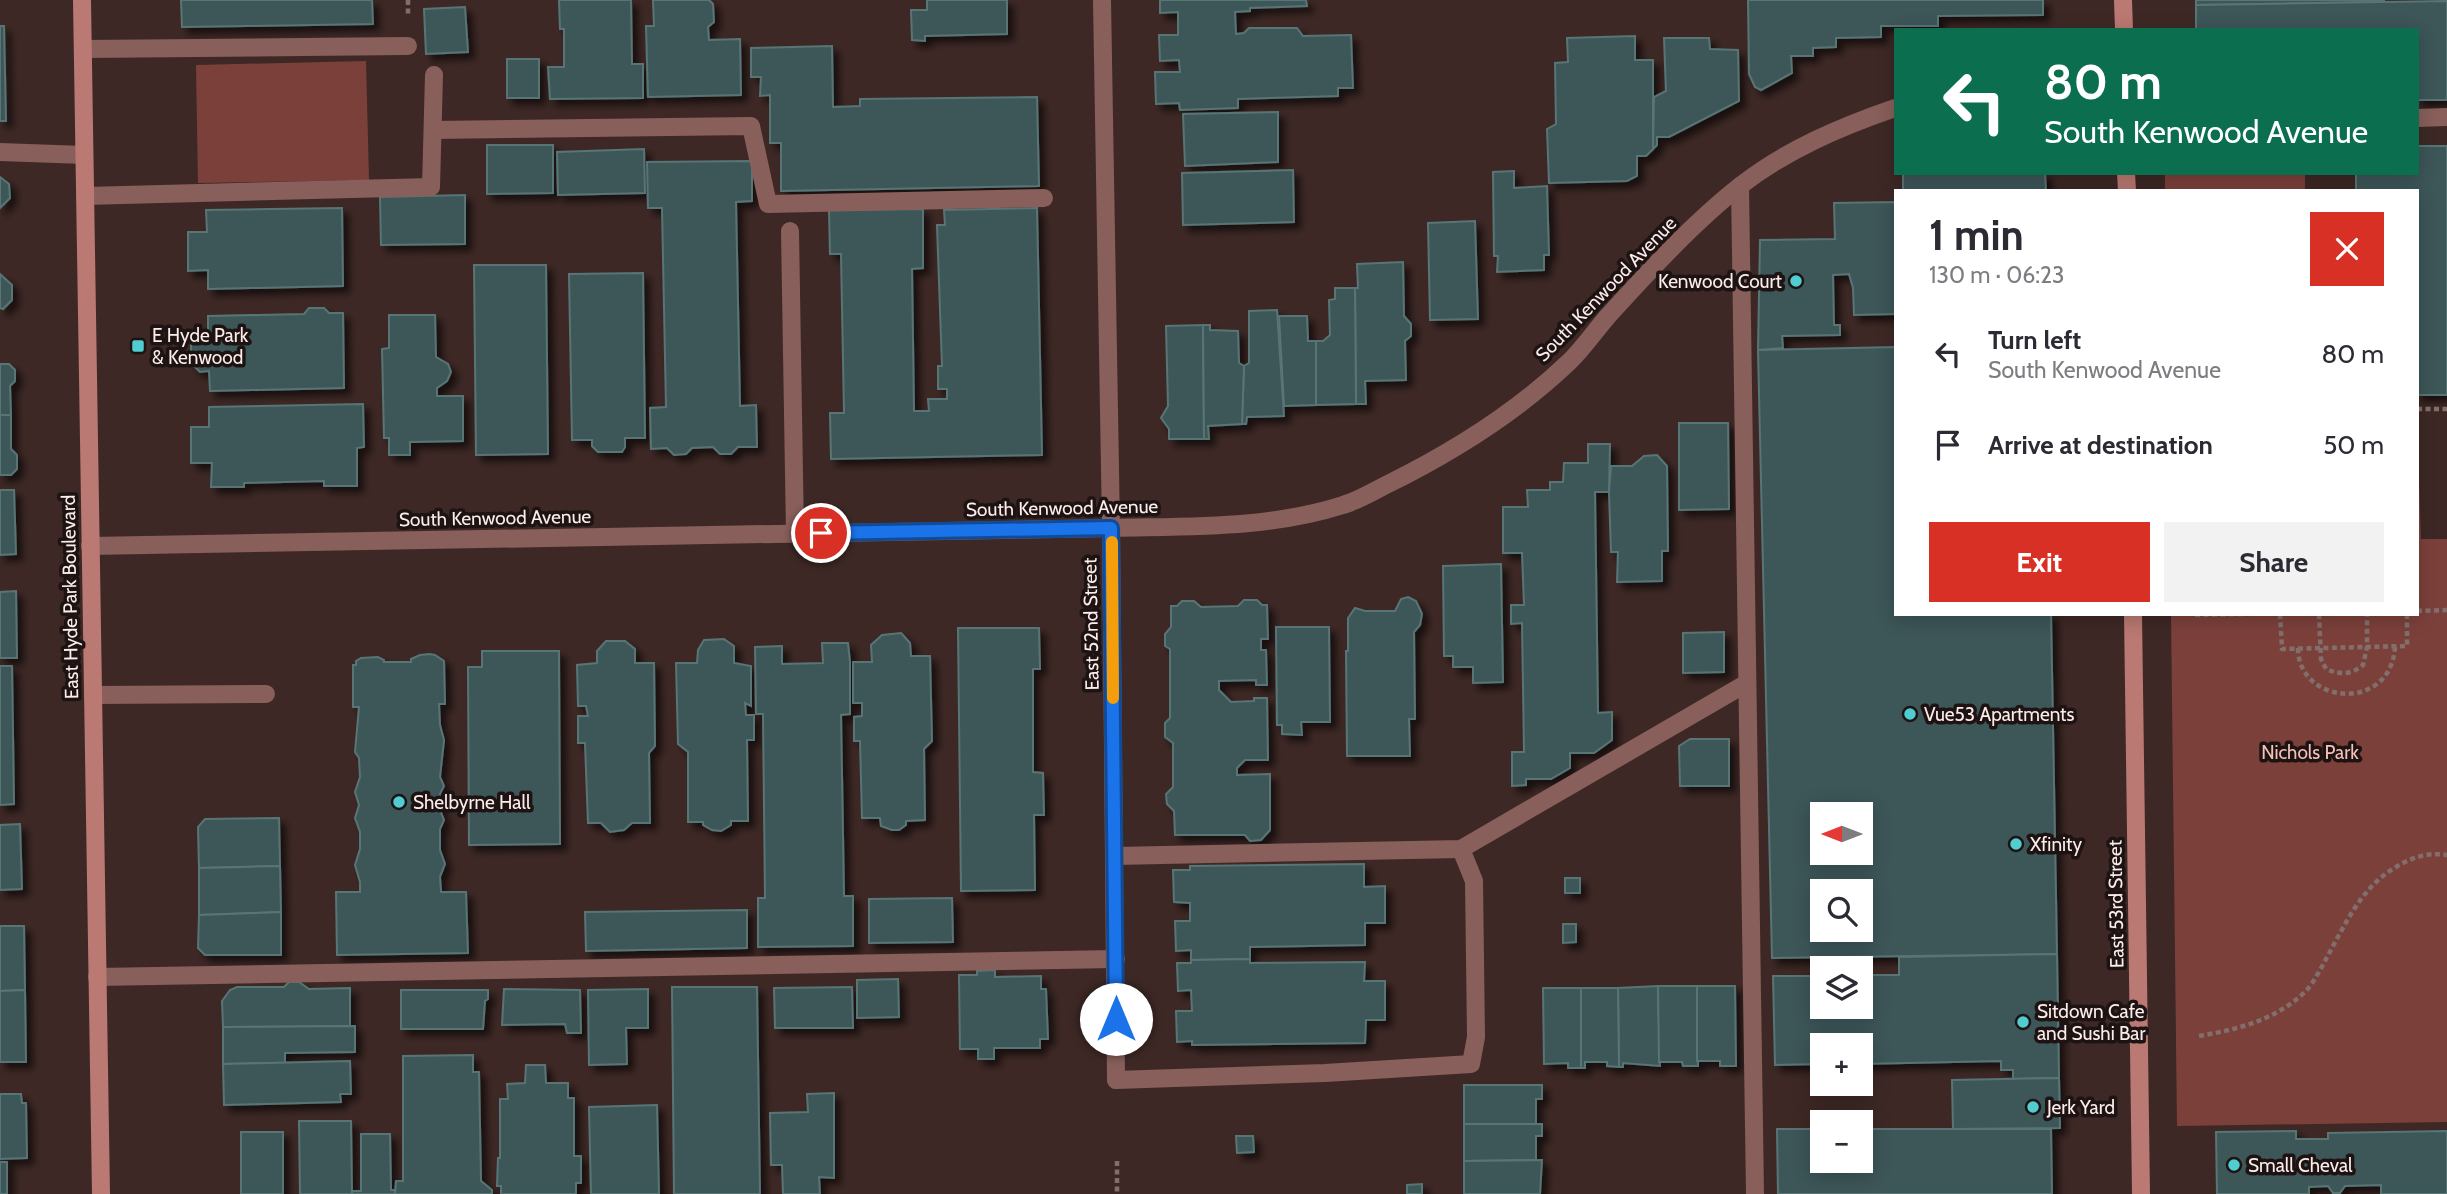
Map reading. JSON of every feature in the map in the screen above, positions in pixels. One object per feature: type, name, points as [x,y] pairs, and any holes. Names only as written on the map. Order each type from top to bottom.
[{"type":"main road","name":"East Hyde Park Boulevard","points":[[82,0],[101,1194]]},
{"type":"main road","points":[[2123,0],[2124,28]]},
{"type":"main road","name":"East 53rd Street","points":[[2133,616],[2141,1194]]},
{"type":"street","name":"East 52nd Street","points":[[1102,0],[1111,528],[1116,1080],[1325,1073],[1471,1064],[1476,1037],[1474,881],[1461,849]]},
{"type":"street","points":[[83,49],[408,46]]},
{"type":"street","points":[[85,196],[431,187],[434,75]]},
{"type":"street","name":"South Kenwood Avenue","points":[[90,545],[1221,525],[1287,519],[1345,505],[1406,475],[1472,436],[1570,360],[1669,252],[1740,186],[1792,152],[1847,124],[1894,108]]},
{"type":"street","points":[[2419,118],[2447,117]]},
{"type":"street","points":[[433,130],[751,127],[768,204],[1044,198]]},
{"type":"street","points":[[0,152],[84,155]]},
{"type":"street","points":[[1740,186],[1755,1194]]},
{"type":"street","points":[[790,231],[795,534]]},
{"type":"street","points":[[1114,856],[1461,849],[1747,683]]},
{"type":"street","points":[[93,695],[266,694]]},
{"type":"street","points":[[97,977],[1115,959]]},
{"type":"path","points":[[2419,409],[2447,409]]},
{"type":"path","points":[[2419,611],[2447,610]]},
{"type":"path","points":[[2280,616],[2282,649],[2407,646],[2407,616]]},
{"type":"path","points":[[2319,616],[2319,648],[2326,669],[2349,673],[2363,664],[2367,647],[2367,616]]},
{"type":"path","points":[[2298,648],[2301,664],[2313,681],[2331,691],[2353,693],[2373,687],[2387,676],[2395,647]]},
{"type":"path","points":[[2199,1036],[2234,1030],[2261,1021],[2284,1009],[2308,989],[2361,897],[2381,875],[2421,856],[2447,855]]},
{"type":"path","points":[[1117,1161],[1117,1194]]},
{"type":"green space","points":[[366,61],[369,180],[198,183],[196,65]]},
{"type":"green space","points":[[2165,175],[2305,175],[2305,189],[2165,189]]},
{"type":"green space","name":"Nichols Park","points":[[2419,478],[2421,539],[2447,539],[2447,1122],[2177,1126],[2171,616],[2419,616]]},
{"type":"building","points":[[181,0],[372,0],[373,24],[182,27]]},
{"type":"building","points":[[559,0],[631,0],[632,64],[643,64],[643,98],[550,99],[548,67],[564,67],[564,29],[560,29]]},
{"type":"building","points":[[653,0],[709,0],[713,4],[714,22],[708,27],[709,40],[740,39],[741,95],[648,97],[646,26],[654,26]]},
{"type":"building","points":[[927,0],[1007,0],[1007,34],[925,36],[925,41],[912,40],[911,10],[927,10]]},
{"type":"building","points":[[1160,0],[1306,0],[1307,6],[1250,8],[1250,11],[1235,12],[1236,34],[1244,33],[1249,28],[1297,28],[1303,36],[1351,35],[1353,88],[1338,88],[1338,96],[1238,99],[1238,108],[1180,110],[1179,103],[1156,104],[1155,72],[1180,72],[1179,60],[1160,61],[1159,35],[1178,35],[1178,12],[1160,13]]},
{"type":"building","points":[[1748,0],[2043,0],[2043,15],[1938,16],[1938,26],[1881,26],[1881,37],[1836,38],[1836,47],[1813,48],[1813,56],[1791,56],[1792,73],[1761,90],[1755,87],[1749,74]]},
{"type":"building","points":[[2196,0],[2384,0],[2384,2],[2196,5]]},
{"type":"building","points":[[2447,1],[2447,100],[2419,100],[2419,28],[2196,28],[2196,5]]},
{"type":"building","points":[[465,7],[468,52],[426,54],[424,9]]},
{"type":"building","points":[[0,26],[4,26],[6,121],[0,121]]},
{"type":"building","points":[[1635,36],[1635,60],[1653,60],[1653,149],[1646,156],[1637,156],[1637,176],[1627,181],[1549,183],[1547,129],[1556,124],[1555,63],[1568,62],[1567,38]]},
{"type":"building","points":[[1664,38],[1709,38],[1710,49],[1738,50],[1739,101],[1669,137],[1657,137],[1657,145],[1653,149],[1654,97],[1666,91]]},
{"type":"building","points":[[832,46],[833,107],[860,106],[860,99],[1037,97],[1039,186],[781,191],[781,143],[770,143],[770,95],[760,96],[761,77],[751,77],[751,48]]},
{"type":"building","points":[[507,59],[539,59],[539,98],[507,98]]},
{"type":"building","points":[[1278,112],[1278,162],[1185,166],[1183,114]]},
{"type":"building","points":[[487,145],[553,145],[553,193],[487,194]]},
{"type":"building","points":[[2419,146],[2447,146],[2447,395],[2419,395],[2419,189],[2356,189],[2356,175],[2419,175]]},
{"type":"building","points":[[644,149],[645,193],[558,195],[557,152]]},
{"type":"building","points":[[752,161],[752,201],[736,202],[740,406],[756,405],[757,447],[738,447],[731,454],[720,454],[713,447],[692,448],[686,454],[674,455],[667,448],[651,449],[650,408],[666,407],[662,208],[648,208],[647,162]]},
{"type":"building","points":[[1293,170],[1294,222],[1183,225],[1182,173]]},
{"type":"building","points":[[1514,171],[1514,188],[1547,186],[1549,255],[1544,255],[1544,270],[1497,272],[1498,256],[1494,256],[1493,172]]},
{"type":"building","points":[[1903,175],[2045,175],[2046,189],[1903,189]]},
{"type":"building","points":[[0,177],[9,184],[10,198],[0,208]]},
{"type":"building","points":[[465,195],[465,244],[381,245],[380,197]]},
{"type":"building","name":"Kenwood Court","points":[[1894,202],[1894,314],[1854,315],[1853,288],[1849,274],[1833,275],[1834,325],[1840,325],[1840,335],[1782,336],[1783,348],[1758,350],[1760,240],[1835,239],[1834,203]]},
{"type":"building","points":[[342,208],[343,286],[208,289],[208,270],[188,271],[188,232],[207,232],[206,210]]},
{"type":"building","points":[[1037,208],[1042,455],[831,459],[830,413],[844,413],[841,254],[830,254],[829,210],[923,209],[923,268],[912,269],[914,411],[929,411],[928,399],[947,399],[947,389],[938,389],[938,366],[942,366],[937,225],[945,225],[944,210]]},
{"type":"building","points":[[1475,221],[1478,319],[1430,320],[1428,223]]},
{"type":"building","points":[[1403,262],[1404,316],[1411,324],[1411,336],[1405,341],[1406,380],[1365,381],[1366,404],[1356,404],[1357,264]]},
{"type":"building","points":[[474,265],[546,265],[548,454],[476,455]]},
{"type":"building","points":[[643,273],[645,438],[625,438],[622,452],[598,452],[592,446],[592,440],[572,440],[569,274]]},
{"type":"building","points":[[0,274],[12,285],[12,300],[3,309],[0,308]]},
{"type":"building","points":[[1335,288],[1355,288],[1356,404],[1316,405],[1316,341],[1323,341],[1330,335],[1329,300],[1335,299]]},
{"type":"building","points":[[309,308],[324,308],[329,313],[343,313],[344,388],[210,391],[209,371],[200,372],[191,363],[191,344],[198,335],[208,335],[208,316],[304,314]]},
{"type":"building","points":[[1277,310],[1284,416],[1247,417],[1246,424],[1242,424],[1244,366],[1249,363],[1249,311]]},
{"type":"building","points":[[389,315],[435,315],[436,357],[448,364],[451,372],[447,381],[437,388],[437,396],[463,396],[463,441],[410,442],[410,455],[389,455],[389,438],[384,438],[382,349],[389,348]]},
{"type":"building","points":[[1279,316],[1307,316],[1308,341],[1316,341],[1316,405],[1284,406]]},
{"type":"building","points":[[1203,325],[1204,439],[1169,439],[1169,429],[1161,418],[1168,406],[1166,326]]},
{"type":"building","points":[[1203,325],[1210,325],[1210,330],[1238,331],[1239,363],[1244,366],[1242,424],[1208,426],[1209,439],[1204,439]]},
{"type":"building","name":"Vue53 Apartments","points":[[1894,347],[1894,616],[2051,616],[2057,954],[1772,958],[1758,350]]},
{"type":"building","points":[[0,364],[9,364],[15,370],[15,381],[10,386],[11,415],[0,415]]},
{"type":"building","points":[[363,404],[364,447],[357,448],[357,486],[324,486],[324,481],[244,483],[244,487],[211,487],[212,463],[191,463],[191,427],[209,427],[209,407]]},
{"type":"building","points":[[0,415],[11,415],[11,449],[17,455],[17,469],[11,475],[0,475]]},
{"type":"building","points":[[1679,423],[1728,423],[1729,509],[1679,510]]},
{"type":"building","points":[[1588,444],[1610,444],[1609,492],[1595,492],[1598,713],[1612,712],[1612,740],[1594,753],[1570,753],[1570,768],[1551,779],[1526,779],[1526,785],[1512,786],[1512,752],[1524,752],[1522,623],[1511,624],[1511,605],[1524,605],[1522,553],[1503,553],[1503,507],[1528,507],[1527,490],[1550,490],[1550,482],[1563,482],[1564,463],[1588,463]]},
{"type":"building","points":[[1657,455],[1667,466],[1668,551],[1662,551],[1662,581],[1617,582],[1618,552],[1611,552],[1611,466],[1632,466],[1644,456]]},
{"type":"building","points":[[0,490],[14,490],[16,554],[0,555]]},
{"type":"building","points":[[1501,564],[1503,682],[1473,683],[1473,667],[1453,667],[1453,656],[1444,656],[1443,566]]},
{"type":"building","points":[[16,591],[17,658],[0,658],[0,592]]},
{"type":"building","points":[[1408,597],[1416,601],[1422,614],[1420,625],[1414,632],[1415,719],[1409,719],[1410,756],[1347,756],[1348,618],[1355,608],[1365,611],[1395,611],[1401,599]]},
{"type":"building","points":[[1244,600],[1257,600],[1262,605],[1267,605],[1268,639],[1261,639],[1261,650],[1266,650],[1267,685],[1256,685],[1256,680],[1219,681],[1219,690],[1231,702],[1267,698],[1268,760],[1245,760],[1237,768],[1237,775],[1270,774],[1270,830],[1261,840],[1250,841],[1245,835],[1175,835],[1174,811],[1167,804],[1166,794],[1173,787],[1173,743],[1165,737],[1165,723],[1170,718],[1170,649],[1165,646],[1165,634],[1171,627],[1171,606],[1177,606],[1182,601],[1194,601],[1201,607],[1238,606]]},
{"type":"building","points":[[1276,627],[1329,627],[1330,722],[1301,722],[1302,735],[1282,734],[1282,725],[1277,725]]},
{"type":"building","points":[[958,628],[1039,628],[1040,669],[1033,669],[1033,772],[1043,773],[1044,815],[1034,815],[1035,890],[961,891]]},
{"type":"building","points":[[1724,632],[1724,672],[1683,673],[1683,633]]},
{"type":"building","points":[[901,633],[910,643],[911,656],[930,656],[932,741],[924,749],[925,820],[906,821],[906,825],[899,830],[892,830],[881,826],[880,818],[862,818],[860,741],[854,741],[854,717],[862,716],[862,703],[853,703],[853,662],[872,662],[871,645],[882,635]]},
{"type":"building","points":[[724,639],[734,646],[734,663],[751,666],[751,706],[745,703],[746,715],[754,715],[754,740],[747,740],[748,821],[731,821],[731,825],[721,831],[712,830],[703,825],[703,822],[688,822],[688,752],[678,744],[676,663],[697,663],[698,650],[704,640]]},
{"type":"building","points":[[606,641],[625,641],[635,649],[635,663],[654,663],[655,746],[649,753],[650,823],[632,823],[624,830],[610,832],[601,823],[588,823],[585,743],[578,743],[578,716],[588,716],[586,706],[578,706],[577,665],[597,663],[597,651]]},
{"type":"building","points":[[822,643],[848,643],[850,662],[850,714],[841,715],[844,896],[853,896],[853,946],[758,947],[758,898],[765,898],[763,714],[756,714],[755,647],[782,646],[782,664],[823,663]]},
{"type":"building","points":[[482,651],[559,651],[560,844],[469,845],[468,667],[482,667]]},
{"type":"building","name":"Shelbyrne Hall","points":[[429,654],[444,661],[445,704],[439,704],[444,740],[440,777],[444,786],[440,794],[440,810],[444,820],[440,829],[440,850],[445,864],[440,877],[441,892],[466,892],[468,953],[337,955],[336,892],[360,892],[355,865],[360,849],[360,832],[355,818],[359,805],[355,792],[360,777],[359,758],[355,752],[359,707],[353,707],[353,665],[361,658],[378,657],[384,662],[411,662],[411,659],[420,655]]},
{"type":"building","points":[[0,666],[12,666],[14,804],[0,805]]},
{"type":"building","points":[[1690,739],[1729,739],[1729,786],[1680,786],[1679,746]]},
{"type":"building","points":[[279,818],[280,866],[199,868],[198,827],[205,819]]},
{"type":"building","points":[[20,824],[22,889],[0,890],[0,825]]},
{"type":"building","points":[[1364,864],[1364,887],[1385,886],[1385,923],[1365,923],[1365,945],[1250,947],[1250,959],[1191,960],[1191,950],[1176,951],[1175,921],[1190,921],[1190,903],[1174,902],[1173,870],[1190,870],[1190,866]]},
{"type":"building","points":[[280,866],[281,912],[199,915],[199,868]]},
{"type":"building","points":[[1565,878],[1580,878],[1580,893],[1565,893]]},
{"type":"building","points":[[952,898],[953,942],[869,943],[869,899]]},
{"type":"building","points":[[747,910],[747,948],[586,951],[585,912]]},
{"type":"building","points":[[281,912],[281,955],[205,955],[198,948],[199,915]]},
{"type":"building","points":[[1563,924],[1576,924],[1576,942],[1563,943]]},
{"type":"building","points":[[0,926],[24,926],[25,990],[0,991]]},
{"type":"building","points":[[2057,954],[2059,1078],[2013,1079],[2013,1070],[2001,1070],[2001,1061],[1873,1064],[1873,1033],[1810,1033],[1810,1064],[1775,1065],[1773,976],[1810,976],[1810,1019],[1873,1019],[1873,975],[1899,975],[1899,957]]},
{"type":"building","points":[[1250,959],[1250,963],[1365,962],[1364,981],[1385,981],[1385,1020],[1366,1020],[1365,1043],[1192,1045],[1192,1041],[1177,1042],[1176,1011],[1192,1011],[1191,990],[1178,991],[1177,963],[1191,963],[1191,960]]},
{"type":"building","points":[[995,970],[995,977],[1041,976],[1041,989],[1046,989],[1048,1039],[1040,1039],[1040,1048],[994,1048],[994,1059],[978,1059],[978,1049],[960,1049],[959,975],[977,975],[977,971]]},
{"type":"building","points":[[898,979],[899,1017],[857,1018],[857,980]]},
{"type":"building","points":[[289,982],[299,982],[309,989],[350,988],[350,1026],[223,1027],[222,1001],[230,990],[237,987],[284,987]]},
{"type":"building","points":[[1658,986],[1660,1066],[1623,1063],[1623,1067],[1619,1067],[1618,988]]},
{"type":"building","points":[[1658,986],[1697,986],[1698,1066],[1683,1066],[1682,1062],[1659,1062]]},
{"type":"building","points":[[1697,986],[1735,986],[1736,1066],[1720,1066],[1720,1061],[1697,1061]]},
{"type":"building","points":[[672,987],[757,987],[760,1194],[674,1194]]},
{"type":"building","points":[[852,987],[853,1028],[775,1028],[774,988]]},
{"type":"building","points":[[1543,988],[1581,988],[1581,1068],[1568,1068],[1568,1063],[1544,1064]]},
{"type":"building","points":[[1581,988],[1618,988],[1619,1067],[1607,1066],[1607,1062],[1585,1062],[1585,1068],[1581,1068]]},
{"type":"building","points":[[504,989],[580,990],[581,1033],[567,1033],[565,1024],[502,1025]]},
{"type":"building","points":[[648,989],[648,1028],[626,1028],[627,1064],[589,1065],[588,990]]},
{"type":"building","points":[[25,990],[26,1062],[0,1062],[0,991]]},
{"type":"building","points":[[401,990],[488,990],[483,1029],[401,1029]]},
{"type":"building","points":[[355,1026],[355,1052],[285,1053],[285,1063],[223,1064],[223,1027]]},
{"type":"building","points":[[473,1055],[473,1072],[479,1072],[481,1181],[492,1190],[492,1194],[395,1194],[396,1181],[403,1181],[403,1056]]},
{"type":"building","points":[[350,1061],[351,1094],[340,1094],[341,1102],[224,1105],[223,1064]]},
{"type":"building","points":[[526,1065],[545,1065],[546,1083],[568,1083],[568,1098],[574,1098],[574,1156],[581,1156],[581,1183],[576,1183],[576,1194],[501,1194],[501,1186],[497,1186],[500,1099],[508,1099],[507,1084],[525,1083]]},
{"type":"building","points":[[2059,1078],[2060,1128],[1953,1129],[1952,1080]]},
{"type":"building","points":[[1464,1085],[1542,1085],[1542,1099],[1536,1099],[1536,1124],[1464,1124]]},
{"type":"building","points":[[834,1093],[834,1178],[819,1177],[820,1194],[783,1194],[782,1165],[771,1165],[770,1113],[808,1112],[807,1094]]},
{"type":"building","points":[[0,1094],[21,1094],[22,1103],[26,1103],[27,1158],[0,1159]]},
{"type":"building","points":[[657,1105],[659,1194],[591,1194],[589,1107]]},
{"type":"building","points":[[299,1121],[351,1121],[352,1194],[300,1194]]},
{"type":"building","points":[[1464,1124],[1542,1124],[1542,1136],[1536,1136],[1536,1160],[1464,1161]]},
{"type":"building","points":[[1777,1129],[1810,1129],[1810,1173],[1873,1173],[1873,1129],[2051,1129],[2052,1194],[1778,1194]]},
{"type":"building","points":[[2296,1131],[2296,1139],[2328,1139],[2328,1133],[2447,1131],[2447,1194],[2381,1194],[2381,1185],[2345,1186],[2340,1193],[2333,1193],[2328,1186],[2309,1187],[2309,1194],[2217,1194],[2216,1132]]},
{"type":"building","points":[[241,1132],[283,1132],[283,1194],[241,1194]]},
{"type":"building","points":[[361,1134],[390,1134],[391,1190],[395,1190],[395,1194],[352,1194],[352,1191],[361,1191]]},
{"type":"building","points":[[1236,1136],[1253,1136],[1254,1152],[1237,1153]]},
{"type":"building","points":[[1542,1160],[1540,1194],[1464,1194],[1464,1161]]},
{"type":"building","points":[[0,1162],[7,1162],[7,1194],[0,1194]]},
{"type":"building","points":[[1422,1184],[1422,1194],[1407,1194],[1407,1185]]},
{"type":"slow traffic","points":[[1112,542],[1113,698]]},
{"type":"place","name":"Kenwood Court","points":[[1796,281]]},
{"type":"place","name":"E Hyde Park & Kenwood","points":[[138,346]]},
{"type":"place","name":"Vue53 Apartments","points":[[1910,714]]},
{"type":"place","name":"Shelbyrne Hall","points":[[399,802]]},
{"type":"place","name":"Xfinity","points":[[2016,844]]},
{"type":"place","name":"Sitdown Cafe and Sushi Bar","points":[[2023,1022]]},
{"type":"place","name":"Jerk Yard","points":[[2033,1107]]},
{"type":"place","name":"Small Cheval","points":[[2234,1165]]},
{"type":"route","points":[[821,533],[1111,528],[1116,1019]]}]
